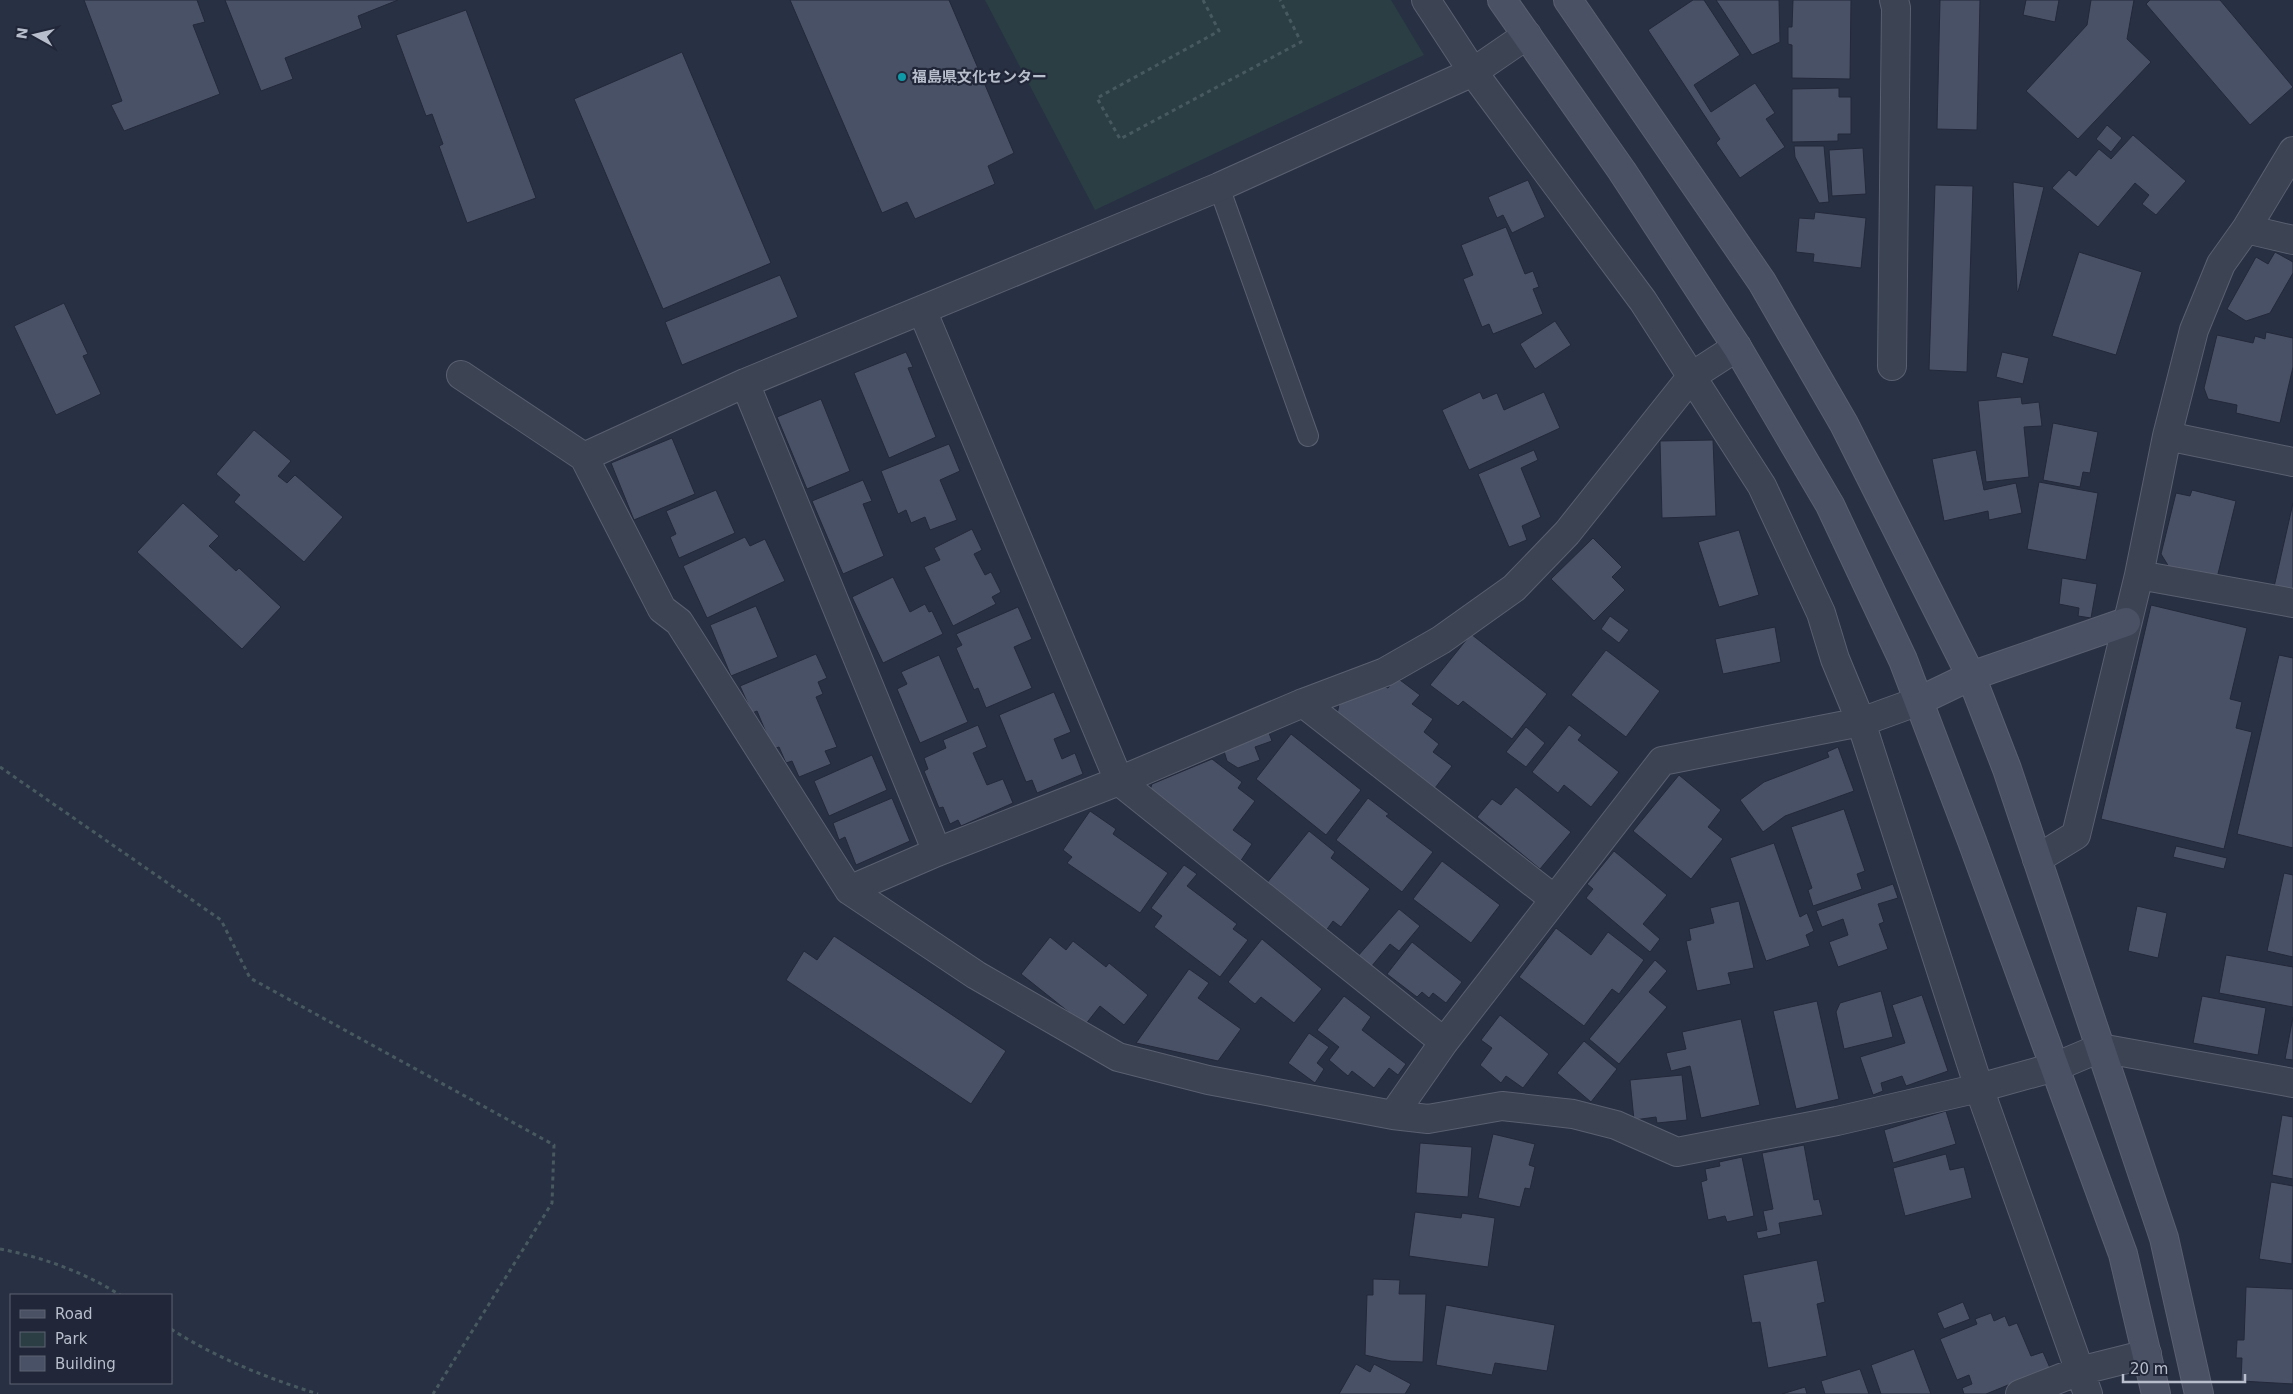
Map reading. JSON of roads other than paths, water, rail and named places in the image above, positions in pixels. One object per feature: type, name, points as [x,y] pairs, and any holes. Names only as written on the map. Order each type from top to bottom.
[{"type":"street","points":[[1426,0],[1473,72],[1637,294],[1762,486],[1820,613],[1835,659],[1861,722],[1979,1088],[2083,1382]]},
{"type":"street","points":[[1502,0],[1622,171],[1737,347],[1830,505],[1903,660],[2123,1254],[2156,1394]]},
{"type":"street","points":[[1568,0],[1762,282],[1844,424],[1971,676],[2007,769],[2164,1238],[2201,1394]]},
{"type":"street","points":[[1892,366],[1896,8],[1894,0]]},
{"type":"street","points":[[584,457],[745,383],[1220,187],[1473,72],[1527,35]]},
{"type":"street","points":[[2037,859],[2076,835],[2126,622],[2139,575],[2167,436],[2194,330],[2221,264],[2246,228],[2293,151]]},
{"type":"street","points":[[2246,228],[2293,240]]},
{"type":"street","points":[[922,310],[1119,781],[1444,1042]]},
{"type":"street","points":[[849,890],[937,852],[1119,781],[1302,703],[1393,667],[1442,640],[1514,588],[1567,533],[1692,376],[1737,347]]},
{"type":"street","points":[[461,374],[584,457],[662,609],[679,622],[849,890],[976,975],[1118,1057],[1208,1080],[1393,1115],[1428,1119],[1502,1106],[1573,1114],[1616,1126],[1677,1152],[1827,1123],[1979,1088],[2055,1067],[2100,1048],[2293,1083]]},
{"type":"street","points":[[745,383],[937,852]]},
{"type":"street","points":[[2167,436],[2293,462]]},
{"type":"street","points":[[2139,575],[2293,604]]},
{"type":"street","points":[[1393,1115],[1444,1042],[1662,761],[1861,722],[1919,701],[1971,676],[2126,622]]},
{"type":"street","points":[[1302,703],[1554,899]]},
{"type":"street","points":[[2020,1394],[2083,1382],[2147,1354]]},
{"type":"lane","points":[[1220,187],[1308,436]]},
{"type":"place","name":"福島県文化センター","points":[[902,77]]}]
